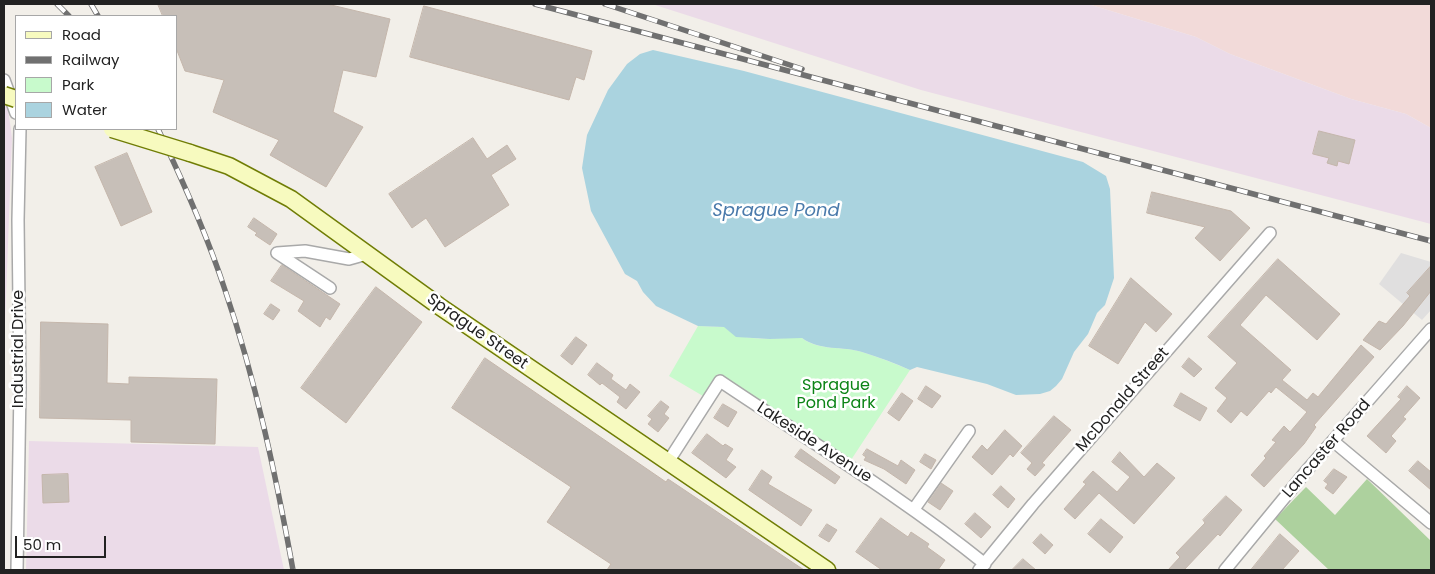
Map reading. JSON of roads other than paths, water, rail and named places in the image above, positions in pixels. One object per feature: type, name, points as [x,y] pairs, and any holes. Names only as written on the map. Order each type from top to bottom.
[{"type":"main road","name":"Sprague Street","points":[[115,130],[229,166],[275,189],[446,311],[827,570]]},
{"type":"street","points":[[4,80],[15,110]]},
{"type":"street","name":"Industrial Drive","points":[[17,570],[20,388],[18,220],[20,130]]},
{"type":"street","name":"McDonald Street","points":[[982,567],[1033,504],[1270,233]]},
{"type":"street","points":[[330,288],[277,253],[305,252],[350,259],[367,254]]},
{"type":"street","name":"Lancaster Road","points":[[1225,570],[1333,441],[1431,329]]},
{"type":"street","name":"Lakeside Avenue","points":[[668,462],[720,381],[914,509],[982,567]]},
{"type":"street","points":[[914,509],[969,430]]},
{"type":"street","points":[[1333,441],[1431,523]]},
{"type":"water","name":"Sprague Pond","points":[[653,50],[744,71],[1083,162],[1106,176],[1110,189],[1114,278],[1105,305],[1097,313],[1088,334],[1074,352],[1062,379],[1050,391],[1040,394],[1016,395],[987,384],[917,367],[910,370],[855,350],[823,347],[802,338],[736,337],[724,327],[698,326],[656,306],[643,292],[637,281],[625,274],[591,211],[582,168],[587,135],[608,90],[627,64],[640,54]]},
{"type":"railway","points":[[57,4],[68,15]]},
{"type":"railway","points":[[91,4],[97,15]]},
{"type":"railway","points":[[535,4],[1431,241]]},
{"type":"railway","points":[[605,4],[802,69]]},
{"type":"railway","points":[[158,130],[185,188],[218,269],[236,324],[256,394],[280,499],[293,570]]},
{"type":"park label","name":"Sprague Pond Park","points":[[836,395]]}]
